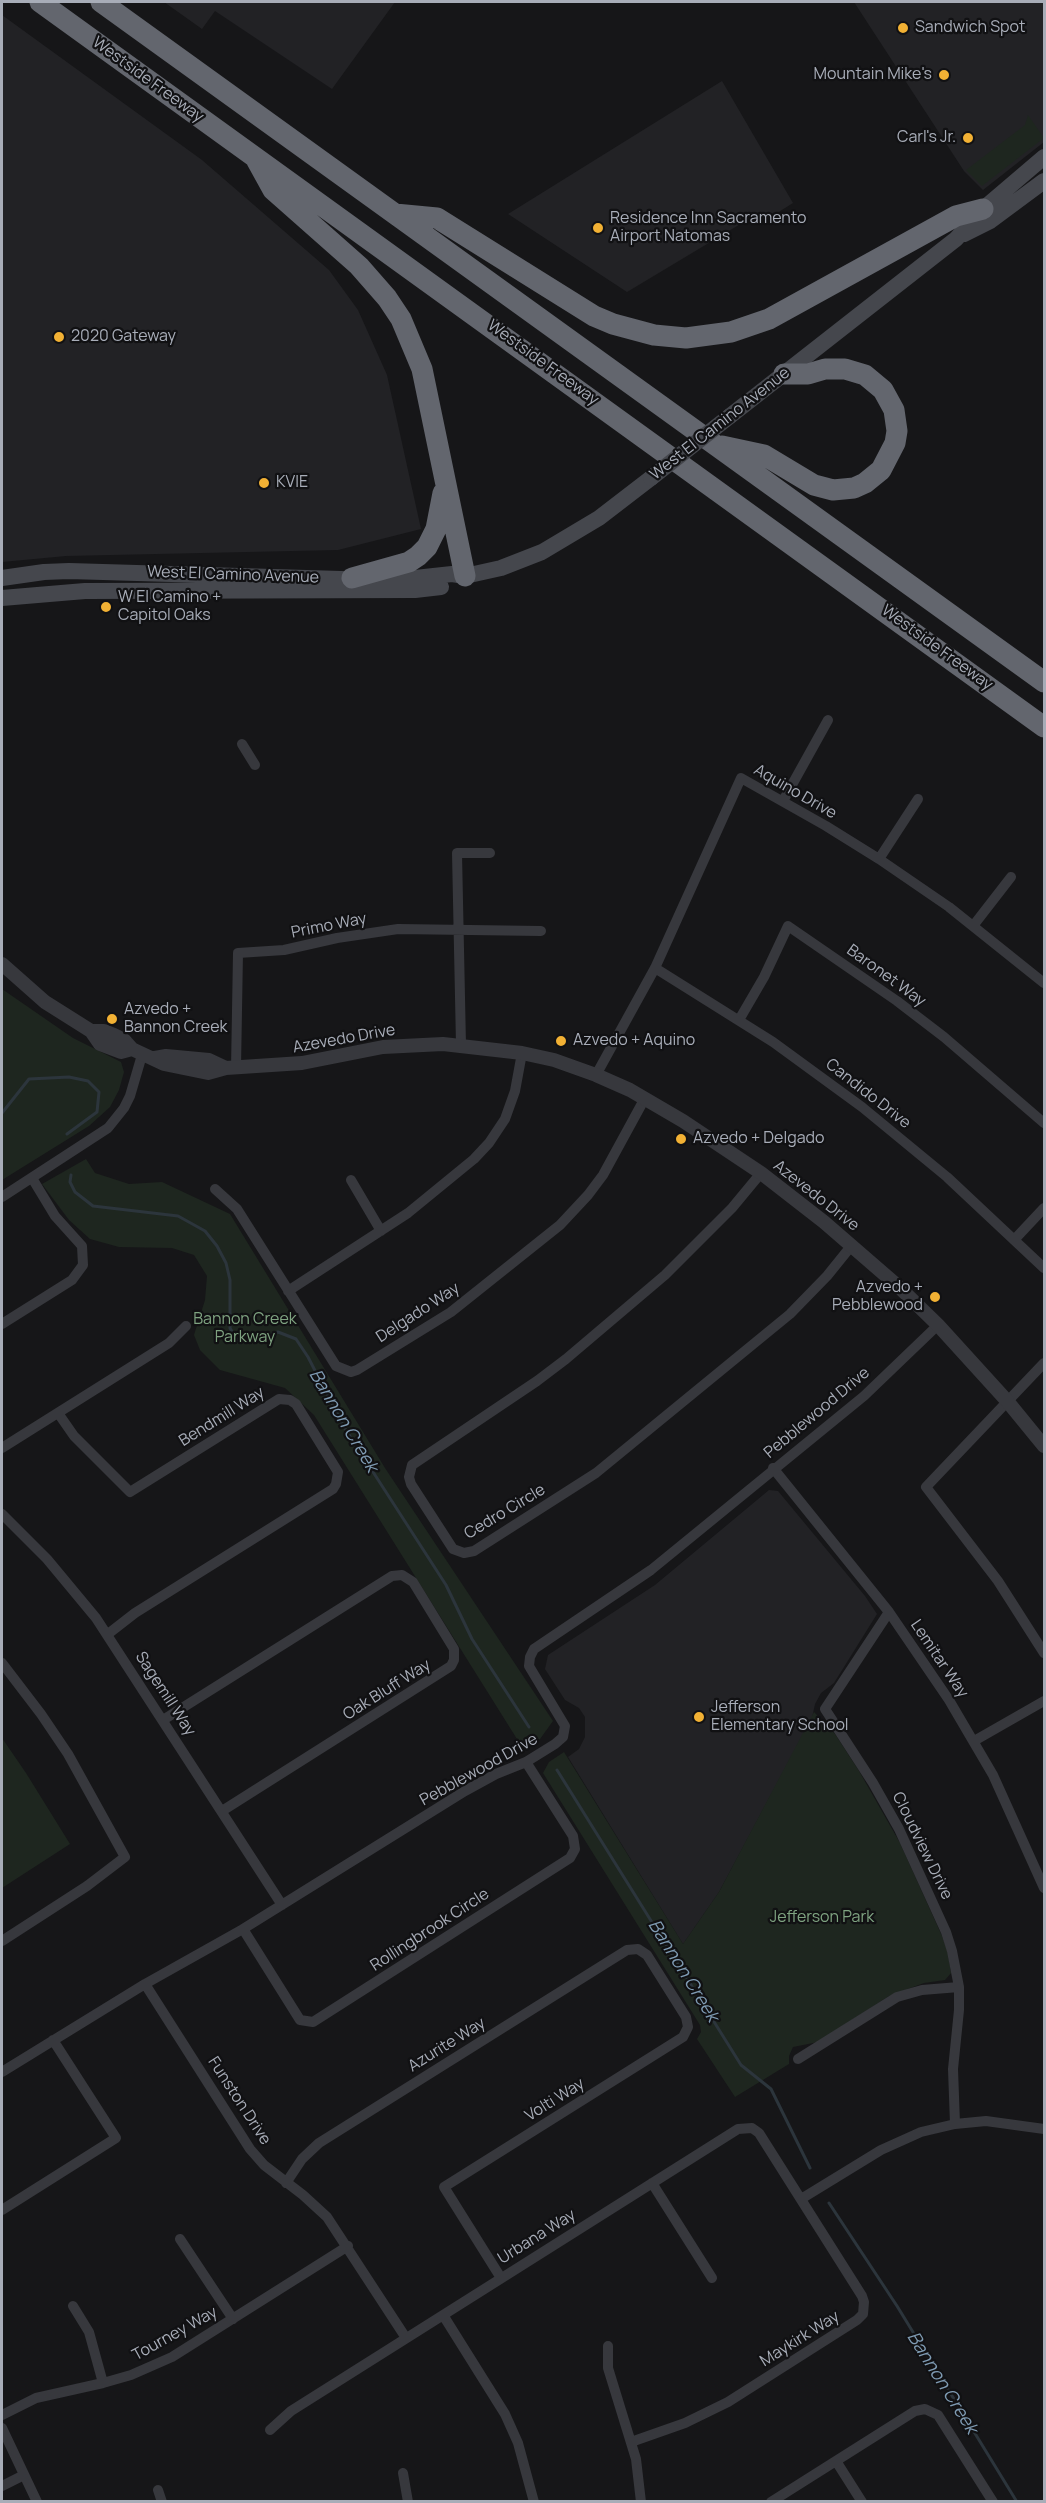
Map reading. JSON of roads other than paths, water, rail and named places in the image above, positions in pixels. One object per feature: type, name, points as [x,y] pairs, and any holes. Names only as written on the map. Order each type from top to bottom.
[{"type":"highway","name":"Westside Freeway","points":[[40,2],[1044,727]]},
{"type":"highway","name":"Westside Freeway","points":[[101,2],[716,444],[941,610],[1044,682]]},
{"type":"highway","points":[[254,155],[273,190],[359,266],[387,298],[400,319],[422,369],[465,576]]},
{"type":"highway","points":[[394,214],[437,218],[594,315],[614,324],[654,336],[686,338],[731,332],[769,319],[956,216],[982,209]]},
{"type":"highway","points":[[716,444],[764,454],[814,485],[833,490],[854,488],[865,483],[881,470],[895,443],[897,431],[894,410],[884,390],[865,375],[845,369],[825,369],[808,374],[784,374]]},
{"type":"highway","points":[[352,578],[409,562],[427,547],[436,529],[445,483]]},
{"type":"main road","name":"West El Camino Avenue","points":[[956,239],[982,209],[1044,157]]},
{"type":"main road","name":"West El Camino Avenue","points":[[2,578],[69,571],[406,579],[452,574],[465,576],[501,568],[542,552],[599,518],[956,239],[990,221],[1044,181]]},
{"type":"main road","name":"West El Camino Avenue","points":[[2,598],[85,591],[415,590],[455,584],[465,576]]},
{"type":"street","points":[[783,801],[828,720]]},
{"type":"street","points":[[242,744],[255,765]]},
{"type":"street","name":"Aquino Drive","points":[[596,1075],[655,968],[741,778],[879,859],[973,926],[1044,982]]},
{"type":"street","points":[[879,859],[918,799]]},
{"type":"street","points":[[461,1045],[458,853],[490,853]]},
{"type":"street","points":[[973,926],[1011,877]]},
{"type":"street","name":"Baronet Way","points":[[740,1020],[764,977],[788,926],[873,983],[925,1022],[1044,1123]]},
{"type":"street","name":"Primo Way","points":[[231,1068],[238,953],[284,950],[398,929],[541,931]]},
{"type":"street","name":"Azevedo Drive","points":[[2,964],[45,1002],[91,1031],[100,1044],[121,1052],[142,1054],[164,1064],[208,1072],[231,1068],[302,1064],[384,1047],[461,1045],[522,1053],[596,1075],[645,1098],[761,1173],[852,1245],[938,1325],[1008,1402],[1044,1446]]},
{"type":"street","name":"Candido Drive","points":[[655,968],[740,1020],[862,1107],[946,1177],[1044,1268]]},
{"type":"street","points":[[288,1291],[431,1196],[474,1159],[489,1143],[511,1105],[522,1053]]},
{"type":"street","points":[[2,1197],[98,1136],[117,1118],[130,1096],[142,1054]]},
{"type":"street","name":"Delgado Way","points":[[215,1189],[237,1209],[336,1366],[347,1372],[357,1370],[451,1312],[560,1225],[603,1175],[645,1098]]},
{"type":"street","name":"Cedro Circle","points":[[761,1173],[732,1208],[664,1275],[575,1351],[537,1381],[412,1465],[409,1478],[411,1484],[453,1549],[464,1552],[474,1551],[596,1473],[790,1314],[821,1283],[852,1245]]},
{"type":"street","points":[[2,1324],[72,1280],[83,1265],[82,1246],[55,1215],[32,1178]]},
{"type":"street","points":[[351,1180],[381,1231]]},
{"type":"street","points":[[1014,1240],[1044,1208]]},
{"type":"street","name":"Pebblewood Drive","points":[[2,2072],[145,1983],[243,1929],[465,1791],[555,1744],[563,1737],[565,1726],[529,1666],[534,1649],[651,1570],[773,1468],[864,1396],[938,1325]]},
{"type":"street","points":[[2,1448],[169,1343],[186,1326]]},
{"type":"street","points":[[1044,1363],[926,1487],[998,1581],[1044,1653]]},
{"type":"street","name":"Bendmill Way","points":[[58,1413],[74,1436],[130,1492],[279,1400],[290,1400],[296,1404],[338,1472],[333,1489],[135,1613],[108,1634]]},
{"type":"street","name":"Lemitar Way","points":[[773,1468],[889,1612],[974,1741],[1008,1806],[1044,1888]]},
{"type":"street","name":"Sagemill Way","points":[[2,1514],[53,1566],[108,1634],[282,1905]]},
{"type":"street","name":"Oak Bluff Way","points":[[163,1720],[392,1576],[402,1575],[413,1582],[454,1648],[454,1660],[451,1666],[222,1811]]},
{"type":"street","name":"Cloudview Drive","points":[[889,1612],[825,1708],[873,1783],[917,1866],[946,1932],[956,1964],[959,1988],[953,2069],[955,2124]]},
{"type":"street","points":[[2,1663],[68,1754],[125,1857],[87,1886],[2,1941]]},
{"type":"street","points":[[974,1741],[1044,1701]]},
{"type":"street","name":"Rollingbrook Circle","points":[[243,1929],[300,2020],[313,2022],[570,1858],[575,1848],[573,1836],[526,1761]]},
{"type":"street","name":"Azurite Way","points":[[286,2183],[302,2159],[319,2143],[627,1950],[638,1949]]},
{"type":"street","name":"Volti Way","points":[[501,2278],[444,2187],[683,2037],[688,2026],[686,2017],[647,1955],[638,1949]]},
{"type":"street","name":"Funston Drive","points":[[145,1983],[250,2149],[264,2165],[316,2205],[338,2230],[406,2338]]},
{"type":"street","points":[[798,2059],[897,1997],[922,1990],[959,1988]]},
{"type":"street","points":[[2,2210],[116,2138],[54,2040]]},
{"type":"street","points":[[801,2199],[900,2140],[921,2132],[955,2124],[997,2122],[1044,2129]]},
{"type":"street","name":"Urbana Way","points":[[270,2430],[291,2410],[738,2129],[747,2127],[759,2133],[801,2199]]},
{"type":"street","points":[[652,2183],[712,2278]]},
{"type":"street","name":"Maykirk Way","points":[[631,2442],[685,2423],[728,2402],[861,2318],[864,2309],[862,2296],[801,2199]]},
{"type":"street","points":[[180,2239],[233,2319]]},
{"type":"street","name":"Tourney Way","points":[[2,2415],[51,2393],[131,2375],[172,2357],[348,2246]]},
{"type":"street","points":[[73,2306],[88,2332],[103,2383]]},
{"type":"street","points":[[443,2315],[505,2414],[521,2452],[534,2502]]},
{"type":"street","points":[[608,2346],[609,2375],[636,2459],[641,2502]]},
{"type":"street","points":[[771,2502],[915,2410],[925,2409],[932,2410],[938,2415],[993,2502]]},
{"type":"street","points":[[2,2428],[37,2502]]},
{"type":"street","points":[[836,2461],[862,2502]]},
{"type":"street","points":[[403,2473],[408,2502]]},
{"type":"street","points":[[2,2486],[24,2475]]},
{"type":"street","points":[[158,2490],[162,2502]]},
{"type":"waterway","name":"Bannon Creek","points":[[2,1113],[29,1079],[69,1077],[88,1081],[99,1092],[97,1112],[67,1134]]},
{"type":"waterway","name":"Bannon Creek","points":[[71,1175],[70,1182],[75,1192],[93,1206],[178,1216],[205,1231],[217,1246],[226,1263],[230,1280],[230,1328],[236,1339],[245,1342],[278,1332],[296,1339],[308,1357],[344,1427],[446,1585],[472,1639],[529,1727]]},
{"type":"waterway","name":"Bannon Creek","points":[[557,1770],[741,2065],[771,2089],[810,2168]]},
{"type":"waterway","name":"Bannon Creek","points":[[829,2203],[897,2306],[1017,2502]]},
{"type":"place","name":"Sandwich Spot","points":[[903,28]]},
{"type":"place","name":"Mountain Mike's","points":[[944,75]]},
{"type":"place","name":"Carl's Jr.","points":[[968,138]]},
{"type":"place","name":"Residence Inn Sacramento Airport Natomas","points":[[598,228]]},
{"type":"place","name":"2020 Gateway","points":[[59,337]]},
{"type":"place","name":"KVIE","points":[[264,483]]},
{"type":"place","name":"W El Camino + Capitol Oaks","points":[[106,607]]},
{"type":"place","name":"Azvedo + Bannon Creek","points":[[112,1019]]},
{"type":"place","name":"Azvedo + Aquino","points":[[561,1041]]},
{"type":"place","name":"Azvedo + Delgado","points":[[681,1139]]},
{"type":"place","name":"Azvedo + Pebblewood","points":[[935,1297]]},
{"type":"place","name":"Jefferson Elementary School","points":[[699,1717]]},
{"type":"park label","name":"Bannon Creek Parkway","points":[[245,1329]]},
{"type":"park label","name":"Jefferson Park","points":[[822,1918]]}]
